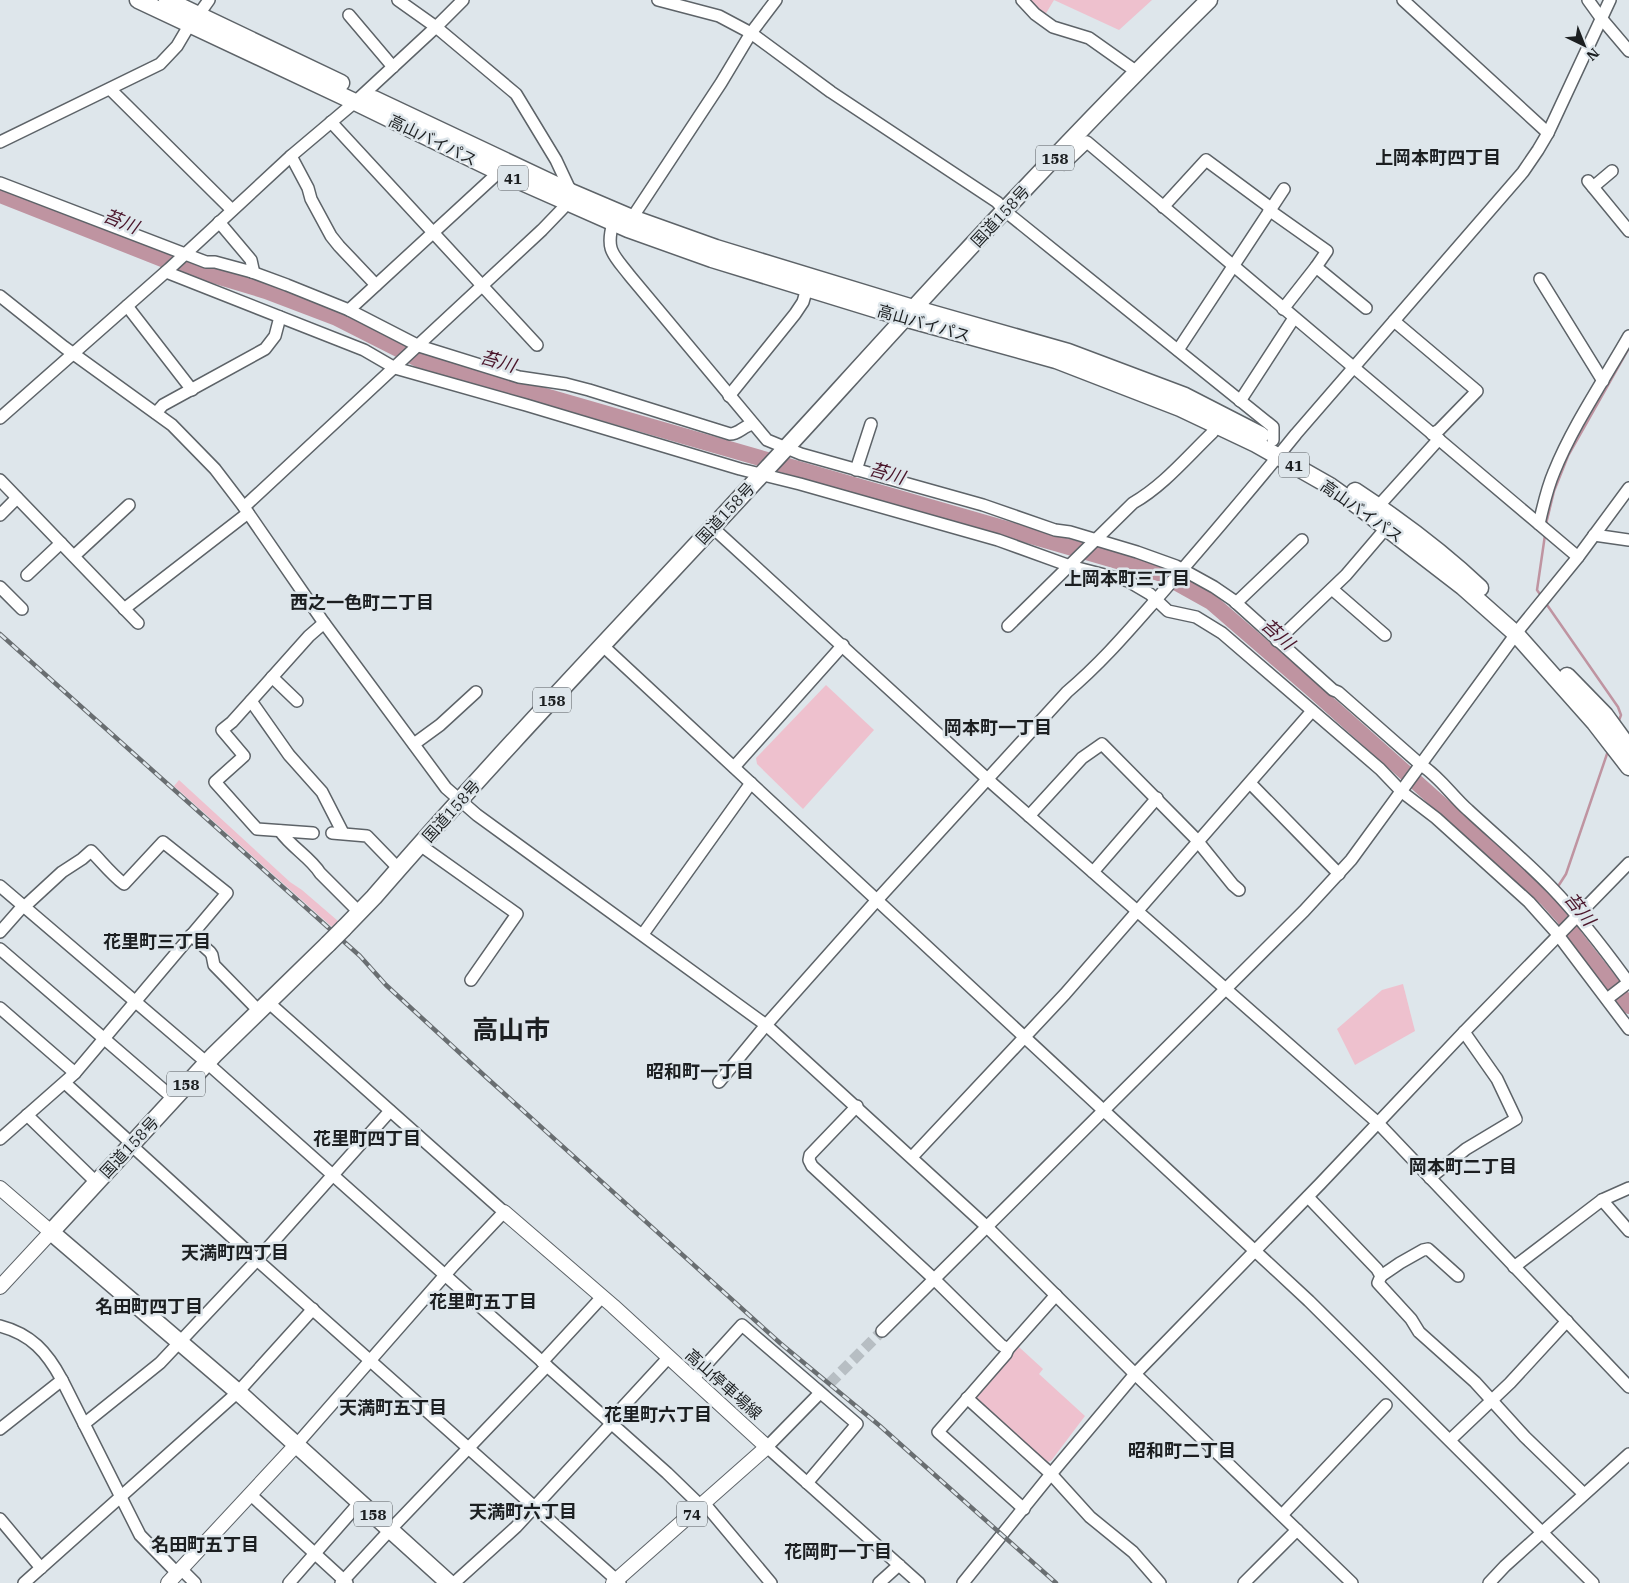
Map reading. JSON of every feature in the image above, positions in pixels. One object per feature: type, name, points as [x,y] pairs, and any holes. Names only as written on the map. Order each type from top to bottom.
[{"type":"highway","name":"高山バイパス","points":[[138,0],[195,19],[570,197],[613,223],[712,259],[807,288],[1068,352],[1185,396],[1348,485],[1395,517],[1462,571],[1617,739],[1629,767]]},
{"type":"highway","name":"高山バイパス","points":[[167,0],[195,19]]},
{"type":"highway","name":"国道158号","points":[[51,1232],[206,1062],[360,912],[602,645],[909,313],[1137,72],[1209,0]]},
{"type":"highway","name":"高山バイパス","points":[[359,98],[499,172],[716,248],[1056,360],[1180,408],[1217,426],[1279,448],[1387,527],[1519,631]]},
{"type":"highway","name":"158","points":[[51,1232],[297,1444],[449,1583]]},
{"type":"main road","points":[[0,1188],[51,1232],[0,1287]]},
{"type":"main road","name":"高山停車場線","points":[[504,1212],[602,1296],[767,1447]]},
{"type":"main road","points":[[176,1575],[297,1444]]},
{"type":"main road","name":"74","points":[[617,1582],[767,1447]]},
{"type":"street","points":[[0,142],[164,61],[177,46],[209,0]]},
{"type":"street","points":[[124,609],[246,510],[482,286],[570,197],[556,160],[516,94],[436,28],[398,0]]},
{"type":"street","points":[[0,418],[185,255],[291,156],[359,98],[436,28],[463,0]]},
{"type":"street","points":[[658,0],[719,16],[751,33],[830,92],[997,202],[1005,211],[1273,428],[1279,448]]},
{"type":"street","points":[[632,218],[721,83],[751,33],[776,0]]},
{"type":"street","points":[[1022,0],[1035,14],[1053,27],[1089,38],[1137,72]]},
{"type":"street","points":[[1403,0],[1548,133]]},
{"type":"street","points":[[1588,0],[1629,51]]},
{"type":"street","points":[[719,1082],[766,1024],[877,900],[1067,692],[1114,649],[1182,572],[1279,448],[1354,368],[1523,172],[1548,133],[1610,0]]},
{"type":"street","points":[[349,15],[393,67]]},
{"type":"street","points":[[110,89],[232,210]]},
{"type":"street","points":[[331,122],[537,345]]},
{"type":"street","points":[[1055,158],[1064,164],[1087,142],[1578,556]]},
{"type":"street","points":[[291,156],[331,236],[376,284]]},
{"type":"street","points":[[1163,207],[1206,160],[1327,251],[1283,309]]},
{"type":"street","points":[[1612,171],[1590,184],[1629,231]]},
{"type":"street","points":[[348,310],[499,172]]},
{"type":"street","points":[[0,183],[185,255],[206,262],[215,262],[252,272],[287,285],[348,310],[418,347],[519,377],[566,384],[589,390],[730,434],[736,434],[753,424]]},
{"type":"street","points":[[1178,350],[1284,189]]},
{"type":"street","points":[[220,222],[251,260],[252,272]]},
{"type":"street","points":[[613,223],[610,234],[610,250],[767,440],[783,449],[983,506],[1055,530],[1137,552],[1214,588],[1236,604],[1419,767],[1435,775],[1457,800],[1550,886],[1577,917],[1628,983],[1608,998]]},
{"type":"street","points":[[1316,267],[1366,308]]},
{"type":"street","points":[[167,271],[364,350],[396,366],[998,540],[1128,581],[1158,597],[1168,611],[1196,617],[1207,622],[1222,633],[1436,818],[1529,902],[1560,934],[1629,1028]]},
{"type":"street","points":[[1540,279],[1603,381]]},
{"type":"street","points":[[729,396],[796,314],[803,302],[807,288]]},
{"type":"street","points":[[0,296],[172,425],[215,469],[246,510],[324,623],[446,788],[477,815],[766,1024],[986,1226],[1135,1374],[1352,1583]]},
{"type":"street","points":[[127,306],[192,390]]},
{"type":"street","points":[[156,413],[163,405],[265,350],[276,336],[280,316]]},
{"type":"street","points":[[1240,400],[1294,318]]},
{"type":"street","points":[[1383,501],[1436,437],[1439,430],[1477,391],[1394,321]]},
{"type":"street","points":[[1544,528],[1546,492],[1554,471],[1603,381],[1627,345]]},
{"type":"street","points":[[856,470],[871,424]]},
{"type":"street","points":[[1008,626],[1133,503],[1147,495],[1170,475],[1212,434],[1217,426]]},
{"type":"street","points":[[0,480],[138,623]]},
{"type":"street","points":[[882,1331],[933,1278],[1304,912],[1339,874],[1519,631],[1629,488]]},
{"type":"street","points":[[0,515],[17,498]]},
{"type":"street","points":[[74,556],[129,505]]},
{"type":"street","points":[[712,527],[988,780],[1378,1123],[1629,1387]]},
{"type":"street","points":[[1277,641],[1332,589],[1358,562],[1387,527]]},
{"type":"street","points":[[1594,535],[1629,540]]},
{"type":"street","points":[[1236,604],[1302,540]]},
{"type":"street","points":[[27,575],[61,543]]},
{"type":"street","points":[[0,587],[22,610]]},
{"type":"street","points":[[1332,589],[1386,635]]},
{"type":"street","points":[[312,833],[257,829],[214,782],[244,756],[222,730],[232,722],[309,636],[324,623]]},
{"type":"street","points":[[602,645],[1330,1320],[1593,1583]]},
{"type":"street","points":[[734,767],[843,646]]},
{"type":"street","points":[[272,677],[296,701]]},
{"type":"street","points":[[414,744],[440,725],[476,692]]},
{"type":"street","points":[[251,701],[290,755],[322,792],[338,833],[367,836],[399,869]]},
{"type":"street","points":[[912,1157],[1025,1037],[1138,911],[1312,711]]},
{"type":"street","points":[[1029,816],[1082,758],[1102,744],[1157,798],[1239,890]]},
{"type":"street","points":[[643,934],[751,783]]},
{"type":"street","points":[[1250,783],[1339,874]]},
{"type":"street","points":[[1093,872],[1157,798]]},
{"type":"street","points":[[280,831],[287,842],[316,867],[360,912]]},
{"type":"street","points":[[0,932],[62,872],[91,851],[105,865],[109,872],[124,884],[163,842],[227,893],[75,1073],[0,1139]]},
{"type":"street","points":[[420,845],[517,914],[472,980]]},
{"type":"street","points":[[963,1583],[1135,1374],[1629,863]]},
{"type":"street","points":[[0,886],[206,1062],[702,1504],[771,1583]]},
{"type":"street","points":[[191,935],[210,952],[214,965],[390,1111],[504,1212],[370,1359],[297,1444]]},
{"type":"street","points":[[0,948],[173,1098]]},
{"type":"street","points":[[0,1008],[75,1073]]},
{"type":"street","points":[[1430,1178],[1466,1149],[1516,1119],[1497,1079],[1464,1032]]},
{"type":"street","points":[[65,1083],[257,1260],[535,1506],[617,1582]]},
{"type":"street","points":[[857,1106],[810,1155],[808,1160],[812,1166],[933,1278],[1001,1345],[1008,1349]]},
{"type":"street","points":[[84,1424],[160,1363],[257,1260],[390,1111]]},
{"type":"street","points":[[27,1115],[96,1182]]},
{"type":"street","points":[[1514,1267],[1602,1200],[1629,1188]]},
{"type":"street","points":[[1308,1197],[1377,1269],[1381,1276]]},
{"type":"street","points":[[1602,1200],[1629,1231]]},
{"type":"street","points":[[1458,1276],[1428,1249],[1400,1263],[1381,1276],[1378,1282],[1411,1319],[1419,1332],[1475,1382],[1525,1437],[1584,1494]]},
{"type":"street","points":[[1024,1509],[938,1432],[1056,1295]]},
{"type":"street","points":[[251,1495],[344,1582],[390,1530],[469,1448],[602,1296]]},
{"type":"street","points":[[24,1583],[238,1392],[313,1309]]},
{"type":"street","points":[[1450,1440],[1492,1400],[1567,1321]]},
{"type":"street","points":[[693,1379],[742,1325],[857,1424],[807,1483]]},
{"type":"street","points":[[0,1326],[24,1334],[34,1341],[52,1364],[62,1380],[140,1536],[176,1575],[195,1583]]},
{"type":"street","points":[[454,1583],[516,1527],[669,1357]]},
{"type":"street","points":[[0,1429],[62,1380]]},
{"type":"street","points":[[818,1395],[767,1447],[919,1583]]},
{"type":"street","points":[[967,1398],[1051,1474],[1090,1517],[1133,1552],[1160,1583]]},
{"type":"street","points":[[1282,1515],[1386,1405]]},
{"type":"street","points":[[1489,1583],[1504,1566],[1629,1454]]},
{"type":"street","points":[[289,1583],[360,1502]]},
{"type":"street","points":[[0,1519],[42,1568]]},
{"type":"street","points":[[1244,1583],[1297,1530]]},
{"type":"street","points":[[879,1583],[899,1565]]},
{"type":"shaded area","points":[[1026,0],[1054,0],[1045,15]]},
{"type":"shaded area","points":[[1054,0],[1152,0],[1119,30]]},
{"type":"shaded area","points":[[826,685],[874,730],[803,809],[757,764],[756,758]]},
{"type":"shaded area","points":[[179,780],[290,882],[338,921],[332,927],[174,786]]},
{"type":"shaded area","points":[[1403,984],[1415,1031],[1355,1065],[1337,1029],[1382,990]]},
{"type":"shaded area","points":[[1019,1347],[1043,1369],[1039,1374],[1085,1416],[1051,1461],[1047,1462],[976,1400],[975,1396]]},
{"type":"waterway","name":"苔川","points":[[0,195],[170,262],[266,291],[337,318],[420,360],[1159,573],[1211,602],[1314,691],[1546,898],[1564,918],[1575,937],[1629,1006]]},
{"type":"waterway","points":[[1546,524],[1554,491],[1568,456],[1629,348]]},
{"type":"waterway","points":[[1542,597],[1537,590],[1545,535]]},
{"type":"waterway","points":[[1545,602],[1618,707],[1621,715],[1618,723]]},
{"type":"waterway","points":[[1557,888],[1566,874],[1608,751]]},
{"type":"waterway","points":[[1546,898],[1553,892]]},
{"type":"tunnel","points":[[818,1395],[882,1331]]},
{"type":"railway","points":[[0,634],[360,956],[386,985],[780,1343],[880,1426],[1056,1583]]},
{"type":"district","name":"上岡本町四丁目","points":[[1438,157]]},
{"type":"district","name":"上岡本町三丁目","points":[[1127,578]]},
{"type":"district","name":"西之一色町二丁目","points":[[362,602]]},
{"type":"district","name":"岡本町一丁目","points":[[998,727]]},
{"type":"district","name":"花里町三丁目","points":[[157,941]]},
{"type":"district","name":"高山市","points":[[511,1029]]},
{"type":"district","name":"昭和町一丁目","points":[[700,1071]]},
{"type":"district","name":"花里町四丁目","points":[[367,1138]]},
{"type":"district","name":"岡本町二丁目","points":[[1463,1166]]},
{"type":"district","name":"天満町四丁目","points":[[235,1252]]},
{"type":"district","name":"花里町五丁目","points":[[483,1301]]},
{"type":"district","name":"名田町四丁目","points":[[149,1306]]},
{"type":"district","name":"天満町五丁目","points":[[393,1407]]},
{"type":"district","name":"花里町六丁目","points":[[658,1414]]},
{"type":"district","name":"昭和町二丁目","points":[[1182,1450]]},
{"type":"district","name":"天満町六丁目","points":[[523,1511]]},
{"type":"district","name":"名田町五丁目","points":[[205,1544]]},
{"type":"district","name":"花岡町一丁目","points":[[838,1551]]}]
